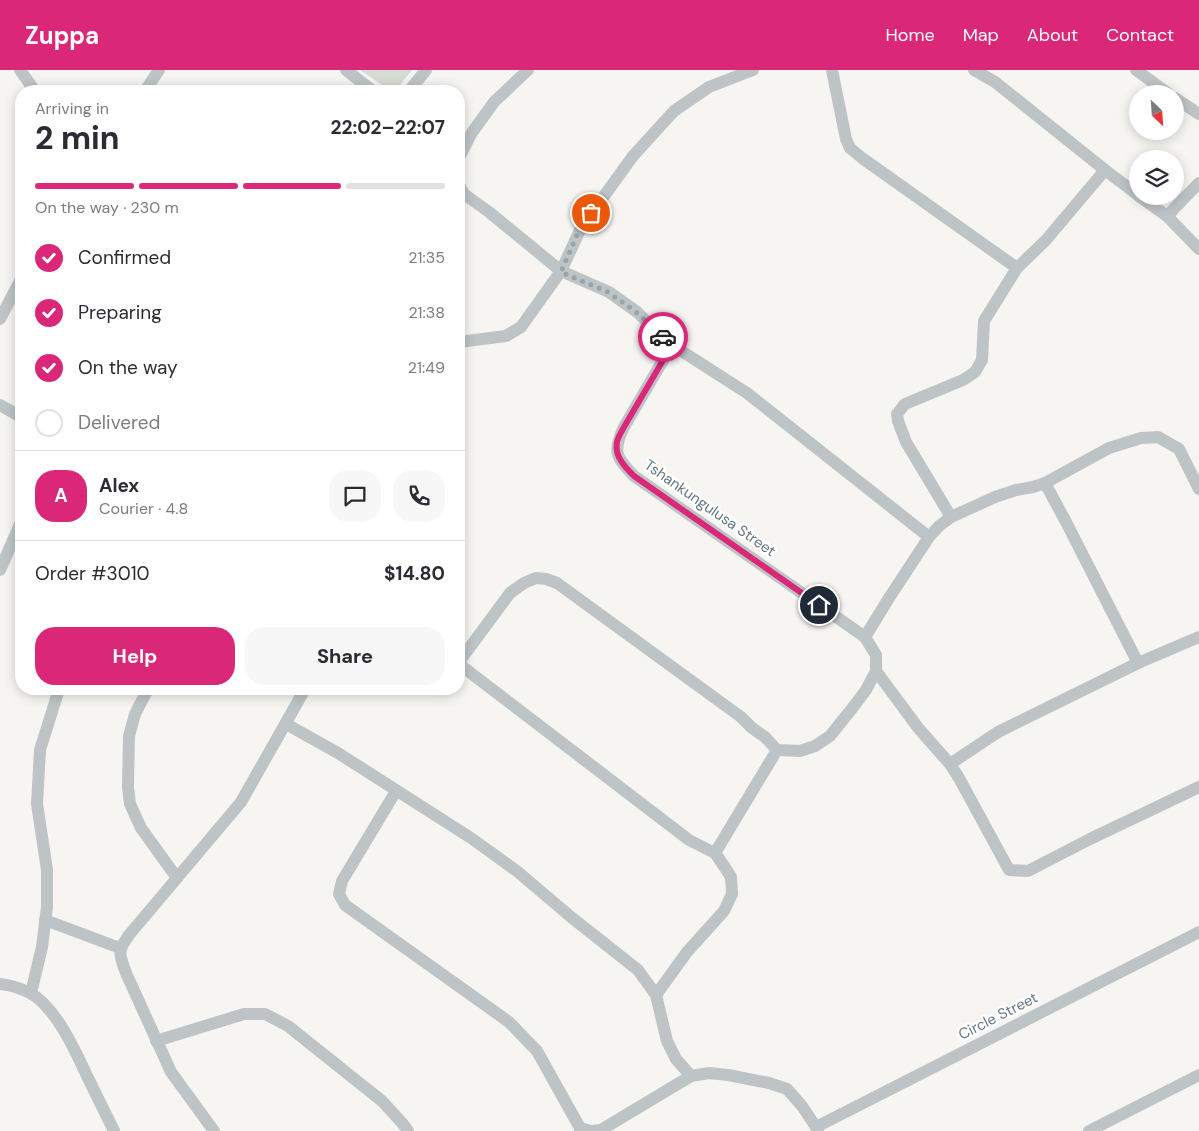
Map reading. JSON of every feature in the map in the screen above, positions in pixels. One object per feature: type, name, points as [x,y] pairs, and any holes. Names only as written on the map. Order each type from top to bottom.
[{"type":"street","points":[[20,70],[31,85]]},
{"type":"street","points":[[149,85],[159,70]]},
{"type":"street","points":[[346,70],[365,85]]},
{"type":"street","points":[[414,85],[426,70]]},
{"type":"street","points":[[465,146],[471,134],[494,102],[528,70]]},
{"type":"street","points":[[465,341],[506,336],[521,327],[561,272],[580,228],[634,156],[674,111],[709,87],[753,70]]},
{"type":"street","points":[[832,70],[846,139],[850,148],[1017,268]]},
{"type":"street","points":[[974,70],[995,82],[1129,189]]},
{"type":"street","points":[[1144,72],[1159,85]]},
{"type":"street","points":[[1184,104],[1199,114]]},
{"type":"street","points":[[951,517],[906,442],[897,414],[905,404],[963,380],[975,372],[982,360],[984,321],[1017,268],[1046,240],[1105,170]]},
{"type":"street","points":[[1167,216],[1199,183]]},
{"type":"street","points":[[465,195],[561,272],[608,292],[636,312],[672,345],[747,393],[929,537]]},
{"type":"street","points":[[1151,205],[1167,216],[1199,249]]},
{"type":"street","points":[[0,319],[15,290]]},
{"type":"street","name":"Tshankungulusa Street","points":[[672,345],[617,441],[617,453],[623,464],[634,476],[865,637]]},
{"type":"street","points":[[0,404],[15,413]]},
{"type":"street","points":[[465,655],[510,593],[524,583],[536,578],[546,578],[557,583],[741,717],[777,750],[800,751],[815,746],[830,736],[866,690],[876,671],[876,655],[865,637],[929,537],[951,517],[995,497],[1045,483],[1108,448],[1141,438],[1158,437],[1179,449],[1199,489]]},
{"type":"street","points":[[1045,483],[1138,663]]},
{"type":"street","points":[[0,570],[15,536]]},
{"type":"street","points":[[950,764],[998,732],[1138,663],[1199,637]]},
{"type":"street","points":[[465,668],[689,840],[715,853],[726,869],[730,877],[732,894],[724,911],[687,952],[656,995]]},
{"type":"street","points":[[876,671],[919,729],[950,764],[1009,870],[1028,871],[1199,787]]},
{"type":"street","points":[[31,993],[42,947],[47,907],[47,870],[37,804],[40,750],[57,695]]},
{"type":"street","points":[[145,695],[135,714],[129,736],[128,788],[130,804],[141,828],[177,878]]},
{"type":"street","points":[[214,1131],[171,1072],[126,973],[120,957],[120,948],[241,802],[302,695]]},
{"type":"street","points":[[286,724],[338,753],[471,838],[518,872],[638,970],[656,995],[667,1041],[676,1059],[691,1076]]},
{"type":"street","points":[[715,853],[777,750]]},
{"type":"street","points":[[396,791],[342,881],[339,894],[345,905],[509,1022],[537,1051],[580,1129],[601,1130],[691,1076],[709,1073],[770,1083],[788,1089],[817,1129]]},
{"type":"street","points":[[45,920],[120,948]]},
{"type":"street","name":"Circle Street","points":[[817,1129],[1199,932]]},
{"type":"street","points":[[0,984],[10,985],[31,993],[58,1020],[114,1131]]},
{"type":"street","points":[[156,1041],[244,1014],[264,1014],[288,1026],[382,1101],[408,1131]]},
{"type":"street","points":[[1089,1131],[1199,1075]]},
{"type":"shaded area","points":[[360,70],[412,70],[400,85],[382,85]]},
{"type":"way so far","points":[[591,213],[580,228],[561,272],[608,292],[636,312],[663,337]]},
{"type":"route","points":[[663,337],[672,345],[617,441],[617,453],[623,464],[634,476],[819,605]]}]
